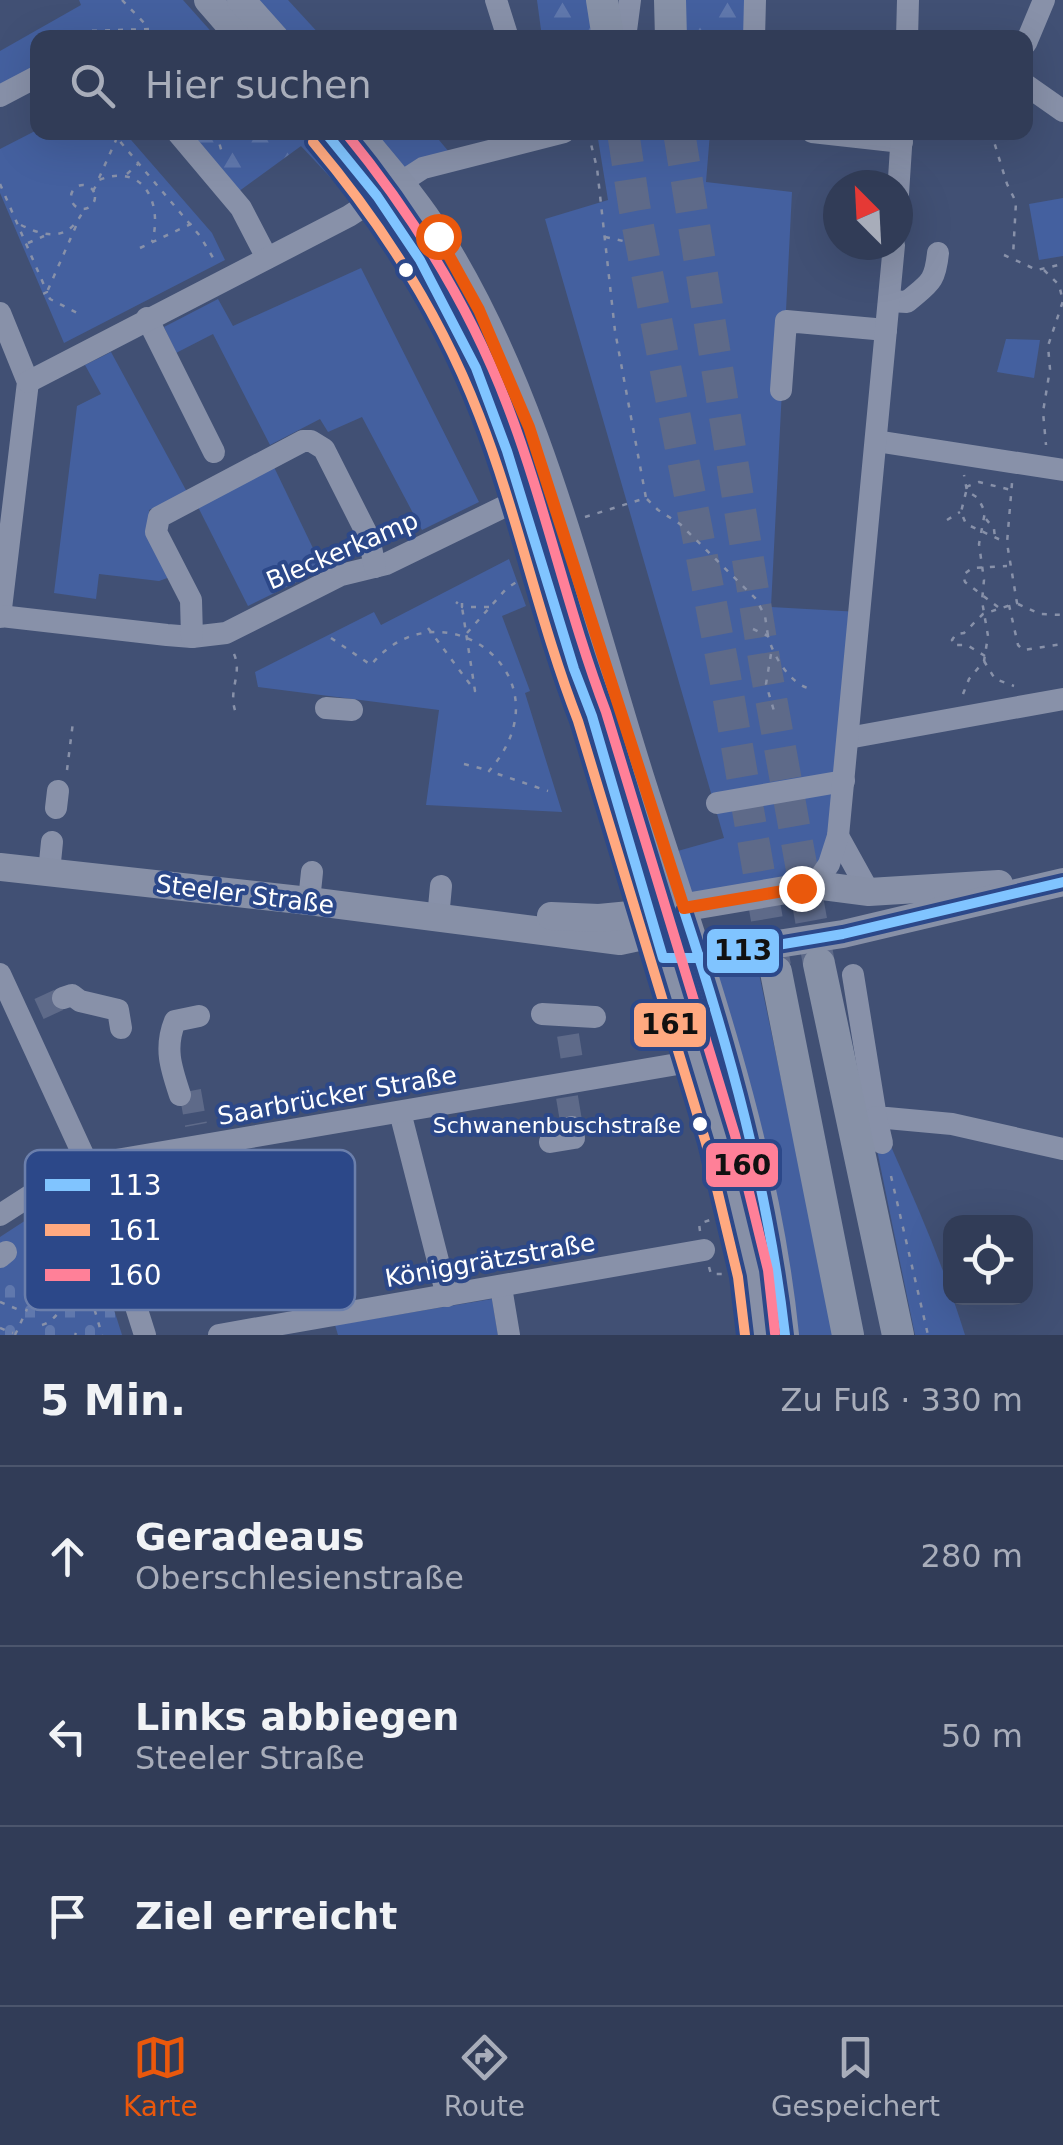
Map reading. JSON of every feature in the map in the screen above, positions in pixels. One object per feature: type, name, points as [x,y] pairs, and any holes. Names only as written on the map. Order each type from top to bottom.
[{"type":"highway","points":[[602,0],[607,30]]},
{"type":"highway","points":[[670,0],[671,30]]},
{"type":"highway","points":[[819,964],[898,1335]]},
{"type":"highway","points":[[776,972],[848,1335]]},
{"type":"main road","points":[[208,0],[234,30]]},
{"type":"main road","points":[[242,0],[268,30]]},
{"type":"main road","points":[[334,140],[388,189],[420,209],[479,310],[529,427],[700,958],[750,1134],[764,1185],[786,1335]]},
{"type":"main road","points":[[362,140],[468,350],[508,451],[720,1139],[753,1274],[760,1335]]},
{"type":"main road","name":"Steeler Straße","points":[[0,867],[490,924],[538,915],[600,918],[656,934],[700,958],[925,916],[1063,880]]},
{"type":"main road","name":"Steeler Straße","points":[[490,924],[534,944],[656,934],[684,908],[815,885],[870,892],[1063,880]]},
{"type":"street","points":[[496,0],[505,30]]},
{"type":"street","points":[[626,30],[630,0]]},
{"type":"street","points":[[656,30],[658,0]]},
{"type":"street","points":[[754,30],[755,0]]},
{"type":"street","points":[[906,30],[908,0]]},
{"type":"street","points":[[1031,30],[1044,0]]},
{"type":"street","points":[[0,96],[30,80]]},
{"type":"street","points":[[1033,90],[1063,111]]},
{"type":"street","points":[[184,140],[241,208],[267,258]]},
{"type":"street","points":[[0,402],[26,392],[147,318],[348,216],[430,165],[515,140]]},
{"type":"street","points":[[900,170],[902,140]]},
{"type":"street","points":[[889,301],[908,302],[929,285],[938,252]]},
{"type":"street","points":[[815,885],[829,864],[838,836],[893,260]]},
{"type":"street","points":[[0,313],[26,392],[0,616]]},
{"type":"street","points":[[147,318],[214,452]]},
{"type":"street","points":[[781,390],[786,321],[886,330]]},
{"type":"street","points":[[192,637],[191,600],[156,532],[159,517],[302,441],[311,440],[324,450],[369,538],[375,567]]},
{"type":"street","points":[[876,441],[1053,468]]},
{"type":"street","name":"Bleckerkamp","points":[[0,616],[192,637],[226,634],[341,575],[375,567],[522,498]]},
{"type":"street","points":[[848,738],[1063,699]]},
{"type":"street","points":[[326,708],[352,710]]},
{"type":"street","points":[[717,803],[844,781]]},
{"type":"street","points":[[838,836],[870,892]]},
{"type":"street","points":[[49,872],[52,842]]},
{"type":"street","points":[[309,901],[312,872]]},
{"type":"street","points":[[438,918],[441,886]]},
{"type":"street","points":[[852,975],[882,1143]]},
{"type":"street","points":[[1,979],[30,1013],[81,1150]]},
{"type":"street","points":[[63,998],[72,995],[80,1001],[118,1010],[121,1028]]},
{"type":"street","points":[[185,1085],[170,1067],[170,1034],[174,1021],[199,1016]]},
{"type":"street","points":[[558,1022],[595,1017]]},
{"type":"street","name":"Saarbrücker Straße","points":[[144,1150],[193,1137],[400,1112],[695,1061]]},
{"type":"street","points":[[400,1112],[447,1296]]},
{"type":"street","points":[[876,1117],[952,1124],[1063,1150]]},
{"type":"street","points":[[550,1142],[574,1138],[572,1127]]},
{"type":"street","points":[[720,1139],[750,1134]]},
{"type":"street","name":"Saarbrücker Straße","points":[[0,1215],[25,1199]]},
{"type":"street","name":"Königgrätzstraße","points":[[219,1335],[324,1326],[447,1296],[704,1250]]},
{"type":"street","points":[[501,1287],[509,1335]]},
{"type":"street","points":[[136,1310],[144,1335]]},
{"type":"path","points":[[122,0],[150,30]]},
{"type":"path","points":[[86,30],[150,30]]},
{"type":"path","points":[[45,293],[84,208],[94,201],[93,190],[116,140]]},
{"type":"path","points":[[119,140],[194,224],[215,261]]},
{"type":"path","points":[[590,140],[624,394],[646,498],[680,524],[756,599],[765,616],[772,652],[766,684],[774,711]]},
{"type":"path","points":[[995,140],[1016,202],[1013,256]]},
{"type":"path","points":[[98,180],[126,175],[139,163]]},
{"type":"path","points":[[126,175],[145,189],[155,203],[157,218],[152,242]]},
{"type":"path","points":[[0,184],[20,224],[45,293],[81,315]]},
{"type":"path","points":[[84,208],[72,201],[74,190],[84,186],[93,190]]},
{"type":"path","points":[[155,203],[164,194]]},
{"type":"path","points":[[20,224],[47,235]]},
{"type":"path","points":[[140,248],[194,224]]},
{"type":"path","points":[[27,243],[76,226]]},
{"type":"path","points":[[605,238],[623,241]]},
{"type":"path","points":[[1004,255],[1013,256],[1026,268],[1044,270],[1063,264]]},
{"type":"path","points":[[1044,270],[1059,285],[1063,300],[1049,339],[1050,369],[1043,405],[1046,450],[1053,468]]},
{"type":"path","points":[[967,454],[961,512],[966,524],[1007,543]]},
{"type":"path","points":[[1016,462],[1007,543],[1017,603]]},
{"type":"path","points":[[966,489],[979,482],[1011,490]]},
{"type":"path","points":[[964,716],[964,690],[985,658],[988,636],[982,592],[980,532],[984,518],[980,500],[966,489]]},
{"type":"path","points":[[578,519],[646,498]]},
{"type":"path","points":[[946,520],[961,512]]},
{"type":"path","points":[[984,518],[996,538]]},
{"type":"path","points":[[999,608],[962,579],[966,570],[1008,566]]},
{"type":"path","points":[[467,636],[514,581],[527,577]]},
{"type":"path","points":[[456,602],[490,607]]},
{"type":"path","points":[[1020,687],[999,682],[985,658],[968,645],[959,647],[952,643],[954,636],[964,633],[983,614],[1017,603],[1040,614],[1063,616]]},
{"type":"path","points":[[428,628],[474,691],[462,605]]},
{"type":"path","points":[[1009,605],[1018,645],[1023,650],[1063,644]]},
{"type":"path","points":[[754,629],[768,636]]},
{"type":"path","points":[[332,638],[371,665],[400,642],[432,633],[467,636],[496,657],[512,683],[516,701],[510,740],[489,771]]},
{"type":"path","points":[[226,634],[238,664],[231,702],[236,713]]},
{"type":"path","points":[[772,652],[802,688],[812,689]]},
{"type":"path","points":[[464,764],[548,791]]},
{"type":"path","points":[[882,1143],[928,1335]]},
{"type":"path","points":[[704,1250],[699,1224],[738,1210]]},
{"type":"path","points":[[0,1302],[26,1311],[15,1335],[0,1328]]},
{"type":"path","points":[[42,1325],[52,1322],[60,1310]]},
{"type":"green space","points":[[79,0],[183,0],[210,30],[37,30],[81,5]]},
{"type":"green space","points":[[243,0],[288,0],[316,30],[270,30]]},
{"type":"green space","points":[[537,0],[587,0],[591,30],[541,30]]},
{"type":"green space","points":[[685,0],[750,0],[748,30],[685,30]]},
{"type":"green space","points":[[30,34],[30,77],[0,93],[0,51]]},
{"type":"green space","points":[[30,134],[30,140],[131,140],[212,233],[225,260],[64,343],[0,193],[0,149]]},
{"type":"green space","points":[[183,140],[329,140],[376,197],[360,209],[301,146],[231,197]]},
{"type":"green space","points":[[365,140],[439,140],[454,158],[399,181]]},
{"type":"green space","points":[[598,140],[709,140],[706,182],[792,192],[771,607],[860,612],[826,874],[685,907],[667,854],[724,838],[545,219],[608,200]]},
{"type":"green space","points":[[1063,198],[1063,256],[1039,260],[1029,204]]},
{"type":"green space","points":[[361,268],[479,502],[422,530],[362,417],[328,432],[320,419],[270,445],[213,334],[176,353],[164,327],[218,299],[233,326]]},
{"type":"green space","points":[[1006,339],[1040,340],[1034,378],[997,372]]},
{"type":"green space","points":[[111,352],[187,492],[149,510],[149,521],[173,576],[159,581],[99,574],[96,599],[54,593],[77,406],[101,394],[85,365]]},
{"type":"green space","points":[[273,465],[323,569],[248,606],[196,503]]},
{"type":"green space","points":[[509,559],[526,606],[502,616],[530,691],[525,693],[562,812],[426,805],[439,710],[258,687],[255,672],[374,612],[381,625]]},
{"type":"green space","points":[[754,950],[835,1335],[761,1335],[671,979],[705,975],[702,959]]},
{"type":"green space","points":[[889,1142],[943,1272],[943,1305],[955,1305],[965,1335],[915,1335],[877,1150]]},
{"type":"green space","points":[[25,1221],[25,1310],[114,1310],[122,1335],[0,1335],[0,1237]]},
{"type":"green space","points":[[492,1299],[498,1335],[338,1335],[335,1325]]},
{"type":"tunnel","points":[[624,140],[776,972]]},
{"type":"tunnel","points":[[680,140],[765,665],[819,964]]},
{"type":"tunnel","points":[[39,1009],[63,998]]},
{"type":"tunnel","points":[[568,1035],[572,1060]]},
{"type":"tunnel","points":[[190,1091],[196,1125]]},
{"type":"tunnel","points":[[567,1097],[572,1127]]},
{"type":"transit line","name":"113","points":[[332,140],[377,196],[420,260],[476,368],[507,451],[592,716],[663,958],[700,958],[843,934],[1063,882]]},
{"type":"transit line","name":"160","points":[[351,140],[394,196],[458,297],[493,370],[522,445],[735,1135],[768,1270],[775,1333]]},
{"type":"transit line","name":"161","points":[[313,142],[363,205],[428,306],[464,378],[493,453],[706,1143],[738,1277],[745,1335]]},
{"type":"transit line","name":"113","points":[[684,911],[717,1015],[758,1173],[785,1335]]},
{"type":"place","name":"Schwanenbuschstraße","points":[[700,1124]]},
{"type":"route","points":[[438,236],[479,310],[529,427],[684,908],[801,888]]}]
